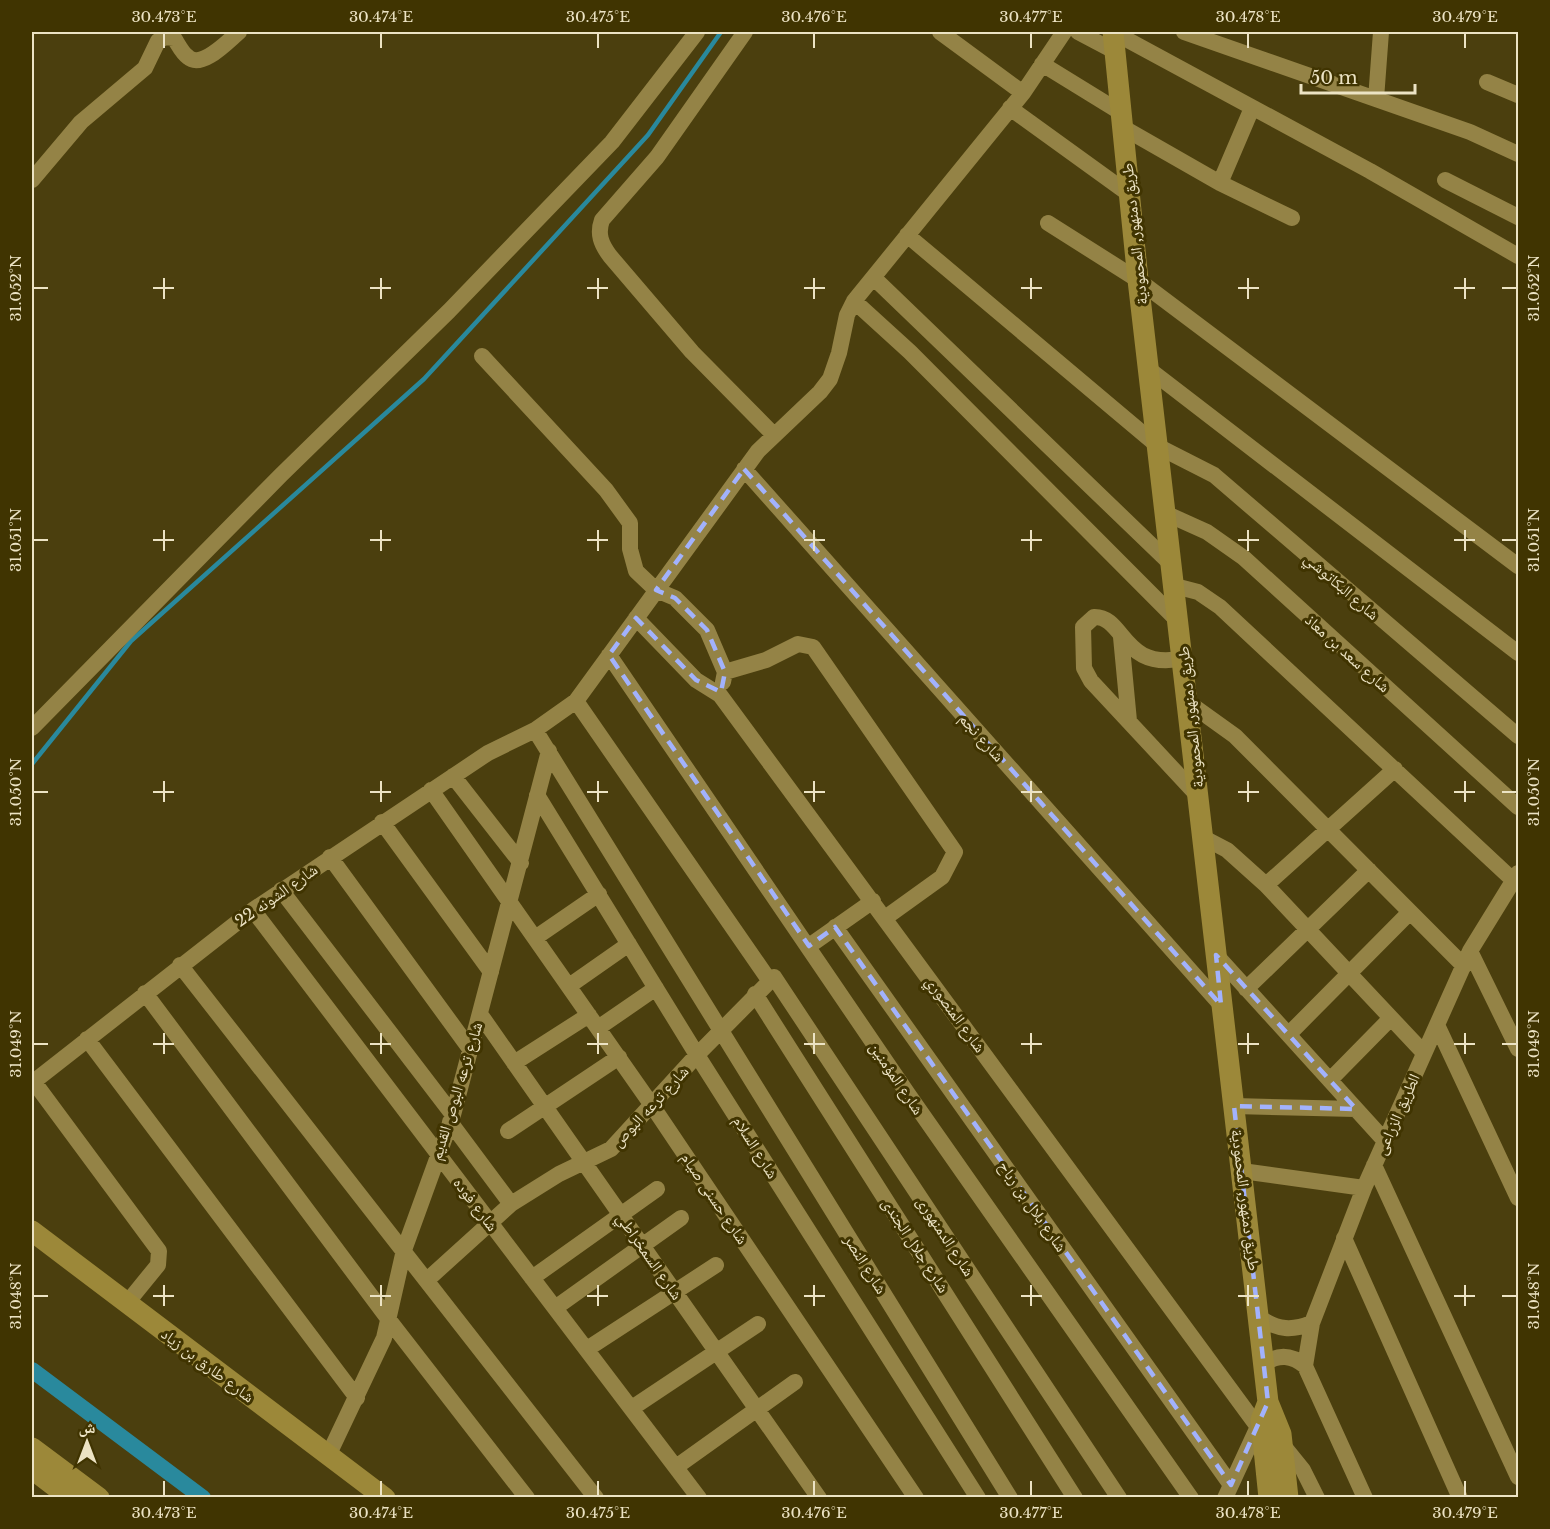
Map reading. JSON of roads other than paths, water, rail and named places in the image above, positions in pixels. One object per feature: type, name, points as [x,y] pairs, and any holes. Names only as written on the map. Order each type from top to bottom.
[{"type":"main road","name":"طريق دمنهور, المحمودية","points":[[1113,38],[1138,280],[1180,623],[1221,1005],[1265,1363],[1262,1417],[1269,1497]]},
{"type":"main road","name":"شارع طارق بن زياد","points":[[32,1231],[328,1456],[386,1497]]},
{"type":"main road","points":[[1262,1417],[1278,1425],[1288,1497]]},
{"type":"main road","points":[[32,1448],[99,1497]]},
{"type":"main road","points":[[32,1469],[70,1497]]},
{"type":"street","points":[[32,180],[81,122],[145,68],[157,36],[174,38],[188,58],[196,61],[206,58],[239,32]]},
{"type":"street","points":[[32,728],[281,475],[449,311],[612,142],[696,32]]},
{"type":"street","points":[[745,32],[657,157],[603,220],[599,229],[601,244],[617,265],[692,352],[773,434]]},
{"type":"street","points":[[940,32],[1023,93]]},
{"type":"street","points":[[1064,32],[1023,93],[854,301],[910,352],[1180,623]]},
{"type":"street","points":[[1078,32],[1113,38],[1252,108],[1518,256]]},
{"type":"street","points":[[1185,32],[1470,132],[1518,154]]},
{"type":"street","points":[[1376,99],[1381,32]]},
{"type":"street","points":[[1042,64],[1121,120],[1220,183],[1292,218]]},
{"type":"street","points":[[1486,82],[1518,94]]},
{"type":"street","points":[[1010,108],[1129,194]]},
{"type":"street","points":[[1220,183],[1252,108]]},
{"type":"street","points":[[1445,180],[1518,217]]},
{"type":"street","points":[[1048,222],[1138,280],[1518,566]]},
{"type":"street","name":"شارع البكاتوشي","points":[[907,235],[1159,447],[1214,475],[1518,736]]},
{"type":"street","points":[[874,278],[1174,576],[1220,607],[1516,877]]},
{"type":"street","name":"شارع الشونه 22","points":[[32,1082],[180,965],[281,890],[493,749],[536,730],[576,701],[707,524],[744,469],[773,434],[820,392],[830,379],[840,353],[847,315],[854,301]]},
{"type":"street","points":[[482,357],[606,490],[630,523],[630,549],[636,571],[656,590],[675,598],[707,630],[725,672],[720,695]]},
{"type":"street","points":[[1150,370],[1518,653]]},
{"type":"street","name":"شارع نجم","points":[[744,469],[1221,1005]]},
{"type":"street","name":"شارع سعد بن معاذ","points":[[1167,514],[1208,532],[1244,558],[1518,807]]},
{"type":"street","points":[[1184,658],[1162,662],[1149,660],[1121,637],[1104,618],[1094,617],[1083,627],[1084,668],[1091,681],[1199,797]]},
{"type":"street","name":"شارع المنصوري","points":[[636,618],[696,680],[720,695],[885,918],[1262,1417]]},
{"type":"street","points":[[1121,637],[1129,721]]},
{"type":"street","points":[[725,672],[766,660],[798,644],[813,647],[955,852],[942,877],[885,918]]},
{"type":"street","name":"شارع المؤمنين","points":[[609,655],[908,1094],[1191,1497]]},
{"type":"street","name":"شارع الدمنهورى","points":[[576,701],[770,978],[776,977],[1119,1497]]},
{"type":"street","points":[[1189,703],[1235,736],[1410,912],[1467,959],[1518,1049]]},
{"type":"street","name":"شارع النصر","points":[[536,730],[1010,1497]]},
{"type":"street","name":"شارع ترعه البوص القديم","points":[[328,1456],[376,1358],[389,1320],[404,1250],[452,1119],[549,751]]},
{"type":"street","points":[[1266,885],[1395,769]]},
{"type":"street","points":[[453,776],[521,863]]},
{"type":"street","name":"شارع حسنى صيام","points":[[431,790],[619,1057],[916,1497]]},
{"type":"street","name":"شارع السلام","points":[[537,795],[698,1055],[978,1497]]},
{"type":"street","points":[[382,822],[492,972]]},
{"type":"street","points":[[1204,838],[1227,850],[1266,885],[1424,1053]]},
{"type":"street","points":[[330,857],[470,1049]]},
{"type":"street","points":[[1246,989],[1369,870]]},
{"type":"street","name":"الطريق الزراعى","points":[[1305,1366],[1312,1323],[1364,1188],[1467,959],[1516,877]]},
{"type":"street","name":"شارع فوده","points":[[281,890],[452,1119],[511,1204]]},
{"type":"street","points":[[536,938],[599,894]]},
{"type":"street","points":[[809,946],[873,901]]},
{"type":"street","name":"شارع فوده","points":[[253,910],[699,1497]]},
{"type":"street","points":[[1289,1034],[1410,912]]},
{"type":"street","name":"شارع بلال بن رباح","points":[[835,927],[1227,1494]]},
{"type":"street","points":[[569,986],[629,944]]},
{"type":"street","points":[[1216,955],[1385,1141]]},
{"type":"street","points":[[180,965],[596,1497]]},
{"type":"street","name":"شارع ترعه البوص","points":[[427,1280],[511,1204],[551,1178],[584,1163],[617,1143],[770,978]]},
{"type":"street","points":[[514,1064],[657,988]]},
{"type":"street","points":[[145,993],[389,1320],[527,1497]]},
{"type":"street","name":"شارع جلال الجندى","points":[[755,994],[1075,1497]]},
{"type":"street","name":"شارع السمخراطي","points":[[480,1014],[819,1497]]},
{"type":"street","points":[[1330,1080],[1391,1018]]},
{"type":"street","points":[[1437,1025],[1518,1198]]},
{"type":"street","points":[[87,1039],[357,1398]]},
{"type":"street","points":[[508,1131],[619,1057]]},
{"type":"street","points":[[32,1082],[159,1251],[158,1265],[127,1303]]},
{"type":"street","points":[[1234,1106],[1356,1108]]},
{"type":"street","points":[[1374,1165],[1518,1477]]},
{"type":"street","points":[[1242,1171],[1364,1188]]},
{"type":"street","points":[[532,1278],[657,1189]]},
{"type":"street","points":[[555,1308],[681,1218]]},
{"type":"street","points":[[1344,1238],[1460,1497]]},
{"type":"street","points":[[587,1349],[716,1265]]},
{"type":"street","points":[[1260,1318],[1272,1326],[1285,1329],[1299,1328],[1312,1323]]},
{"type":"street","points":[[632,1408],[758,1324]]},
{"type":"street","points":[[1265,1363],[1281,1356],[1298,1360],[1305,1366],[1365,1497]]},
{"type":"street","points":[[676,1467],[795,1382]]},
{"type":"street","points":[[1227,1494],[1262,1417]]},
{"type":"street","points":[[1282,1444],[1303,1470],[1317,1497]]},
{"type":"waterway","points":[[32,764],[131,641],[424,379],[648,135],[721,32]]},
{"type":"waterway","points":[[32,1370],[203,1498]]}]
